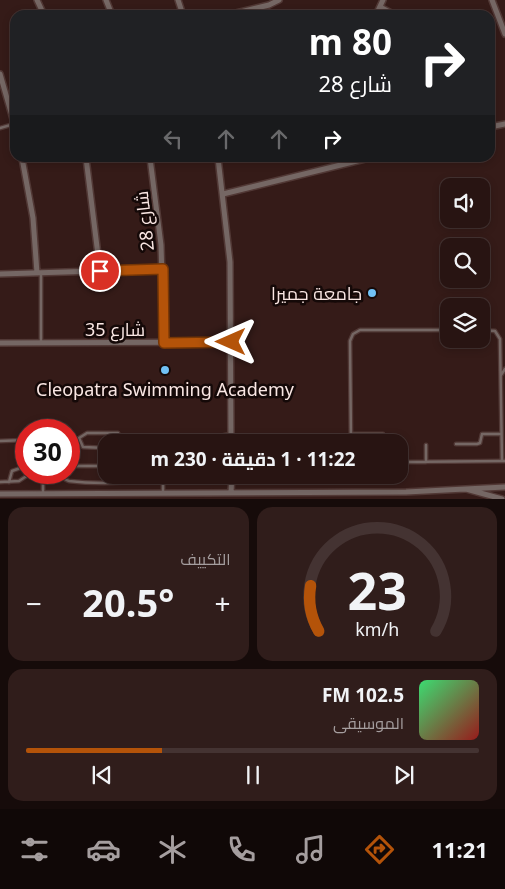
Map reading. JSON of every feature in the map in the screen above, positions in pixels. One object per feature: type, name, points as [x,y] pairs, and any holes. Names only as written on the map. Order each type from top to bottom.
[{"type":"street","points":[[248,10],[269,5],[278,0]]},
{"type":"street","points":[[378,10],[384,0]]},
{"type":"street","points":[[492,0],[505,34]]},
{"type":"street","points":[[380,7],[386,10]]},
{"type":"street","points":[[0,74],[10,108]]},
{"type":"street","points":[[23,162],[33,218],[39,273]]},
{"type":"street","points":[[86,162],[100,271]]},
{"type":"street","name":"شارع 28","points":[[150,162],[163,269],[164,343]]},
{"type":"street","points":[[219,162],[230,262],[232,434]]},
{"type":"street","points":[[223,194],[352,162]]},
{"type":"street","points":[[0,274],[163,269]]},
{"type":"street","name":"شارع 35","points":[[0,343],[231,342]]},
{"type":"street","points":[[231,484],[231,492]]},
{"type":"street","points":[[0,494],[505,487]]},
{"type":"street","points":[[466,489],[502,499]]},
{"type":"lane","points":[[39,273],[41,343]]},
{"type":"lane","points":[[351,434],[350,341],[352,334],[360,330],[440,330]]},
{"type":"lane","points":[[408,462],[504,461],[501,434],[500,339],[498,333],[490,330]]},
{"type":"lane","points":[[500,351],[505,355]]},
{"type":"lane","points":[[501,376],[505,369]]},
{"type":"lane","points":[[98,448],[83,447],[80,438],[87,433],[118,434]]},
{"type":"lane","points":[[456,444],[477,444],[482,434],[501,434]]},
{"type":"lane","points":[[0,441],[15,440]]},
{"type":"lane","points":[[426,445],[426,462]]},
{"type":"lane","points":[[80,466],[98,466]]},
{"type":"lane","points":[[9,482],[12,470],[15,468]]},
{"type":"lane","points":[[80,480],[98,481]]},
{"type":"lane","points":[[0,482],[15,481]]},
{"type":"lane","points":[[43,484],[43,493]]},
{"type":"lane","points":[[163,484],[163,493]]},
{"type":"place","name":"جامعة جميرا","points":[[372,293]]},
{"type":"place","name":"Cleopatra Swimming Academy","points":[[165,370]]},
{"type":"route","points":[[100,271],[163,269],[164,343],[231,342]]}]
